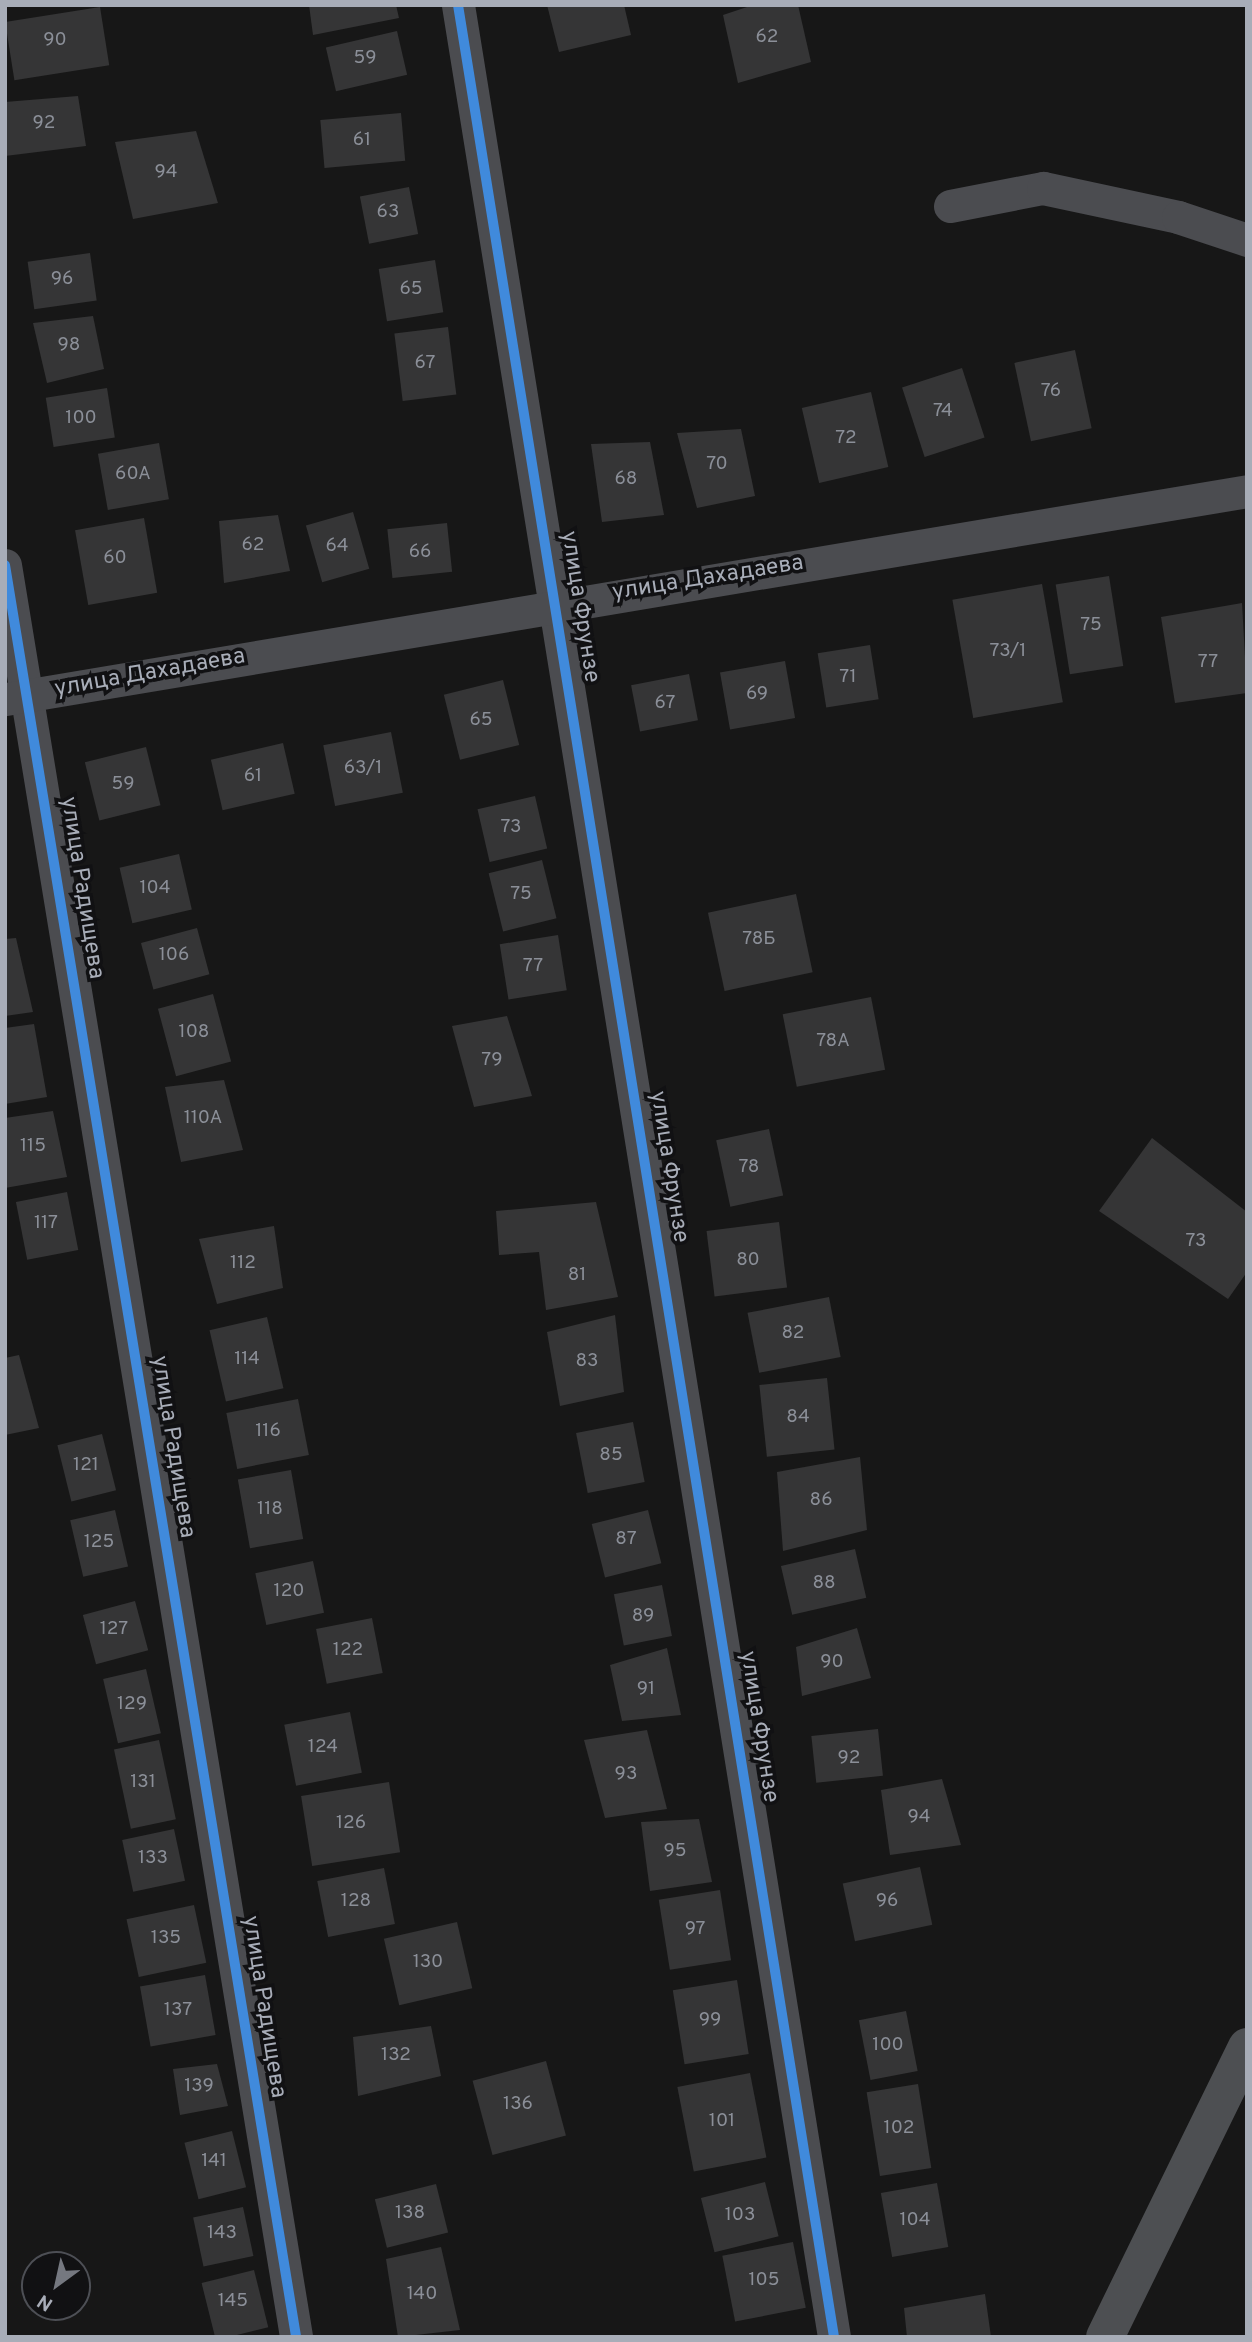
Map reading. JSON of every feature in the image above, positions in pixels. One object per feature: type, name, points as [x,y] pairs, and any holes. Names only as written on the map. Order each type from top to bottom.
[{"type":"main road","points":[[1105,2337],[1237,2077],[1247,2047]]},
{"type":"street","name":"улица Фрунзе","points":[[458,5],[557,604],[834,2337]]},
{"type":"street","points":[[950,206],[1042,188],[1178,217],[1247,240]]},
{"type":"street","name":"улица Дахадаева","points":[[17,697],[557,604],[1247,491]]},
{"type":"street","name":"улица Радищева","points":[[5,565],[17,697],[296,2337]]},
{"type":"building","points":[[309,5],[396,5],[399,18],[313,35]]},
{"type":"building","points":[[547,5],[624,5],[631,35],[559,52]]},
{"type":"building","points":[[753,5],[798,5],[811,62],[738,83],[723,15]]},
{"type":"building","points":[[100,7],[109,65],[14,80],[5,22]]},
{"type":"building","points":[[397,31],[407,75],[336,91],[326,47]]},
{"type":"building","points":[[78,96],[86,146],[5,156],[5,102]]},
{"type":"building","points":[[401,113],[405,161],[324,168],[320,120]]},
{"type":"building","points":[[196,131],[218,203],[133,219],[115,142]]},
{"type":"building","points":[[409,187],[418,234],[369,244],[360,197]]},
{"type":"building","points":[[90,253],[97,301],[34,309],[28,262]]},
{"type":"building","points":[[435,260],[443,312],[387,321],[379,269]]},
{"type":"building","points":[[93,316],[104,369],[47,383],[33,323]]},
{"type":"building","points":[[448,327],[456,394],[403,401],[394,334]]},
{"type":"building","points":[[1075,350],[1092,428],[1031,441],[1014,363]]},
{"type":"building","points":[[962,368],[985,437],[925,457],[902,387]]},
{"type":"building","points":[[107,388],[115,437],[54,447],[46,398]]},
{"type":"building","points":[[871,392],[888,467],[819,483],[802,408]]},
{"type":"building","points":[[741,429],[755,496],[697,508],[677,433]]},
{"type":"building","points":[[650,442],[664,515],[602,522],[591,444]]},
{"type":"building","points":[[159,443],[169,499],[108,510],[98,454]]},
{"type":"building","points":[[353,512],[369,569],[322,582],[306,526]]},
{"type":"building","points":[[278,515],[290,571],[224,583],[219,521]]},
{"type":"building","points":[[144,518],[157,593],[88,605],[75,530]]},
{"type":"building","points":[[447,523],[452,572],[392,578],[387,529]]},
{"type":"building","points":[[1109,576],[1123,666],[1070,674],[1056,584]]},
{"type":"building","points":[[1042,584],[1063,702],[973,718],[952,600]]},
{"type":"building","points":[[1242,603],[1247,693],[1175,703],[1161,617]]},
{"type":"building","points":[[870,645],[879,699],[826,708],[818,653]]},
{"type":"building","points":[[785,661],[795,718],[730,730],[720,672]]},
{"type":"building","points":[[689,674],[698,720],[640,731],[631,685]]},
{"type":"building","points":[[503,680],[519,745],[460,760],[444,695]]},
{"type":"building","points":[[391,732],[403,793],[335,806],[323,745]]},
{"type":"building","points":[[283,743],[295,794],[223,810],[211,760]]},
{"type":"building","points":[[146,747],[161,805],[99,820],[85,762]]},
{"type":"building","points":[[535,796],[547,849],[490,862],[478,809]]},
{"type":"building","points":[[179,854],[192,910],[132,923],[120,868]]},
{"type":"building","points":[[542,860],[557,918],[503,932],[489,873]]},
{"type":"building","points":[[796,894],[813,972],[725,991],[708,913]]},
{"type":"building","points":[[197,928],[209,974],[153,989],[141,943]]},
{"type":"building","points":[[558,935],[567,990],[508,1000],[500,944]]},
{"type":"building","points":[[16,938],[33,1012],[5,1016],[5,939]]},
{"type":"building","points":[[213,994],[231,1062],[176,1076],[158,1009]]},
{"type":"building","points":[[871,997],[885,1070],[797,1087],[783,1014]]},
{"type":"building","points":[[507,1016],[532,1096],[474,1107],[452,1026]]},
{"type":"building","points":[[34,1024],[47,1097],[5,1104],[5,1028]]},
{"type":"building","points":[[224,1080],[243,1150],[181,1162],[165,1087]]},
{"type":"building","points":[[53,1111],[67,1177],[5,1188],[5,1118]]},
{"type":"building","points":[[769,1129],[783,1196],[730,1207],[716,1140]]},
{"type":"building","points":[[1152,1138],[1247,1212],[1247,1272],[1228,1299],[1099,1211]]},
{"type":"building","points":[[67,1192],[78,1250],[27,1260],[16,1202]]},
{"type":"building","points":[[596,1202],[618,1297],[546,1310],[539,1252],[499,1255],[496,1211]]},
{"type":"building","points":[[779,1222],[787,1288],[715,1296],[707,1231]]},
{"type":"building","points":[[274,1226],[283,1288],[217,1304],[199,1239]]},
{"type":"building","points":[[829,1297],[841,1357],[759,1373],[748,1313]]},
{"type":"building","points":[[615,1315],[624,1392],[560,1406],[547,1332]]},
{"type":"building","points":[[267,1317],[283,1388],[226,1401],[210,1330]]},
{"type":"building","points":[[19,1355],[39,1428],[5,1435],[5,1358]]},
{"type":"building","points":[[827,1378],[835,1450],[767,1457],[759,1385]]},
{"type":"building","points":[[298,1399],[309,1455],[237,1469],[226,1413]]},
{"type":"building","points":[[633,1422],[645,1482],[588,1493],[576,1433]]},
{"type":"building","points":[[102,1434],[116,1490],[71,1501],[57,1445]]},
{"type":"building","points":[[860,1457],[867,1530],[783,1551],[777,1472]]},
{"type":"building","points":[[291,1470],[303,1539],[250,1548],[238,1479]]},
{"type":"building","points":[[115,1510],[128,1567],[83,1577],[70,1520]]},
{"type":"building","points":[[648,1510],[661,1563],[605,1577],[592,1524]]},
{"type":"building","points":[[855,1549],[866,1598],[792,1615],[781,1566]]},
{"type":"building","points":[[313,1561],[324,1613],[266,1625],[255,1573]]},
{"type":"building","points":[[662,1585],[672,1636],[624,1645],[614,1594]]},
{"type":"building","points":[[135,1601],[148,1650],[96,1664],[83,1615]]},
{"type":"building","points":[[372,1618],[383,1673],[327,1684],[316,1629]]},
{"type":"building","points":[[857,1628],[871,1678],[802,1696],[796,1647]]},
{"type":"building","points":[[667,1648],[681,1715],[622,1721],[610,1665]]},
{"type":"building","points":[[146,1669],[161,1733],[118,1743],[103,1679]]},
{"type":"building","points":[[350,1712],[362,1773],[296,1786],[284,1725]]},
{"type":"building","points":[[878,1729],[883,1776],[816,1783],[811,1736]]},
{"type":"building","points":[[647,1730],[667,1809],[605,1818],[584,1740]]},
{"type":"building","points":[[159,1740],[176,1819],[131,1829],[114,1750]]},
{"type":"building","points":[[942,1779],[961,1845],[890,1855],[881,1790]]},
{"type":"building","points":[[389,1782],[400,1852],[312,1866],[301,1796]]},
{"type":"building","points":[[699,1819],[712,1882],[650,1891],[641,1822]]},
{"type":"building","points":[[174,1829],[185,1881],[133,1892],[122,1840]]},
{"type":"building","points":[[920,1867],[932,1925],[855,1941],[843,1883]]},
{"type":"building","points":[[384,1868],[395,1924],[328,1937],[317,1881]]},
{"type":"building","points":[[720,1890],[731,1960],[670,1970],[659,1900]]},
{"type":"building","points":[[194,1905],[206,1963],[139,1977],[127,1919]]},
{"type":"building","points":[[457,1922],[472,1988],[399,2005],[384,1939]]},
{"type":"building","points":[[205,1975],[216,2035],[151,2047],[140,1986]]},
{"type":"building","points":[[737,1980],[749,2054],[685,2064],[673,1990]]},
{"type":"building","points":[[906,2011],[918,2071],[871,2080],[859,2020]]},
{"type":"building","points":[[431,2026],[441,2076],[358,2096],[353,2037]]},
{"type":"building","points":[[546,2061],[566,2135],[493,2155],[473,2081]]},
{"type":"building","points":[[217,2064],[228,2106],[180,2115],[173,2069]]},
{"type":"building","points":[[750,2073],[766,2157],[694,2172],[677,2087]]},
{"type":"building","points":[[918,2084],[931,2168],[880,2176],[867,2092]]},
{"type":"building","points":[[232,2131],[246,2187],[198,2199],[184,2143]]},
{"type":"building","points":[[765,2182],[779,2236],[715,2252],[701,2198]]},
{"type":"building","points":[[937,2183],[948,2247],[892,2257],[881,2193]]},
{"type":"building","points":[[436,2184],[448,2233],[387,2248],[375,2199]]},
{"type":"building","points":[[243,2207],[253,2256],[204,2267],[193,2218]]},
{"type":"building","points":[[793,2242],[806,2308],[735,2322],[722,2256]]},
{"type":"building","points":[[441,2247],[460,2330],[398,2337],[386,2259]]},
{"type":"building","points":[[254,2270],[268,2327],[229,2337],[215,2337],[202,2283]]},
{"type":"building","points":[[985,2294],[991,2337],[907,2337],[904,2308]]},
{"type":"cycle path","points":[[458,5],[834,2337]]},
{"type":"cycle path","points":[[5,565],[296,2337]]}]
